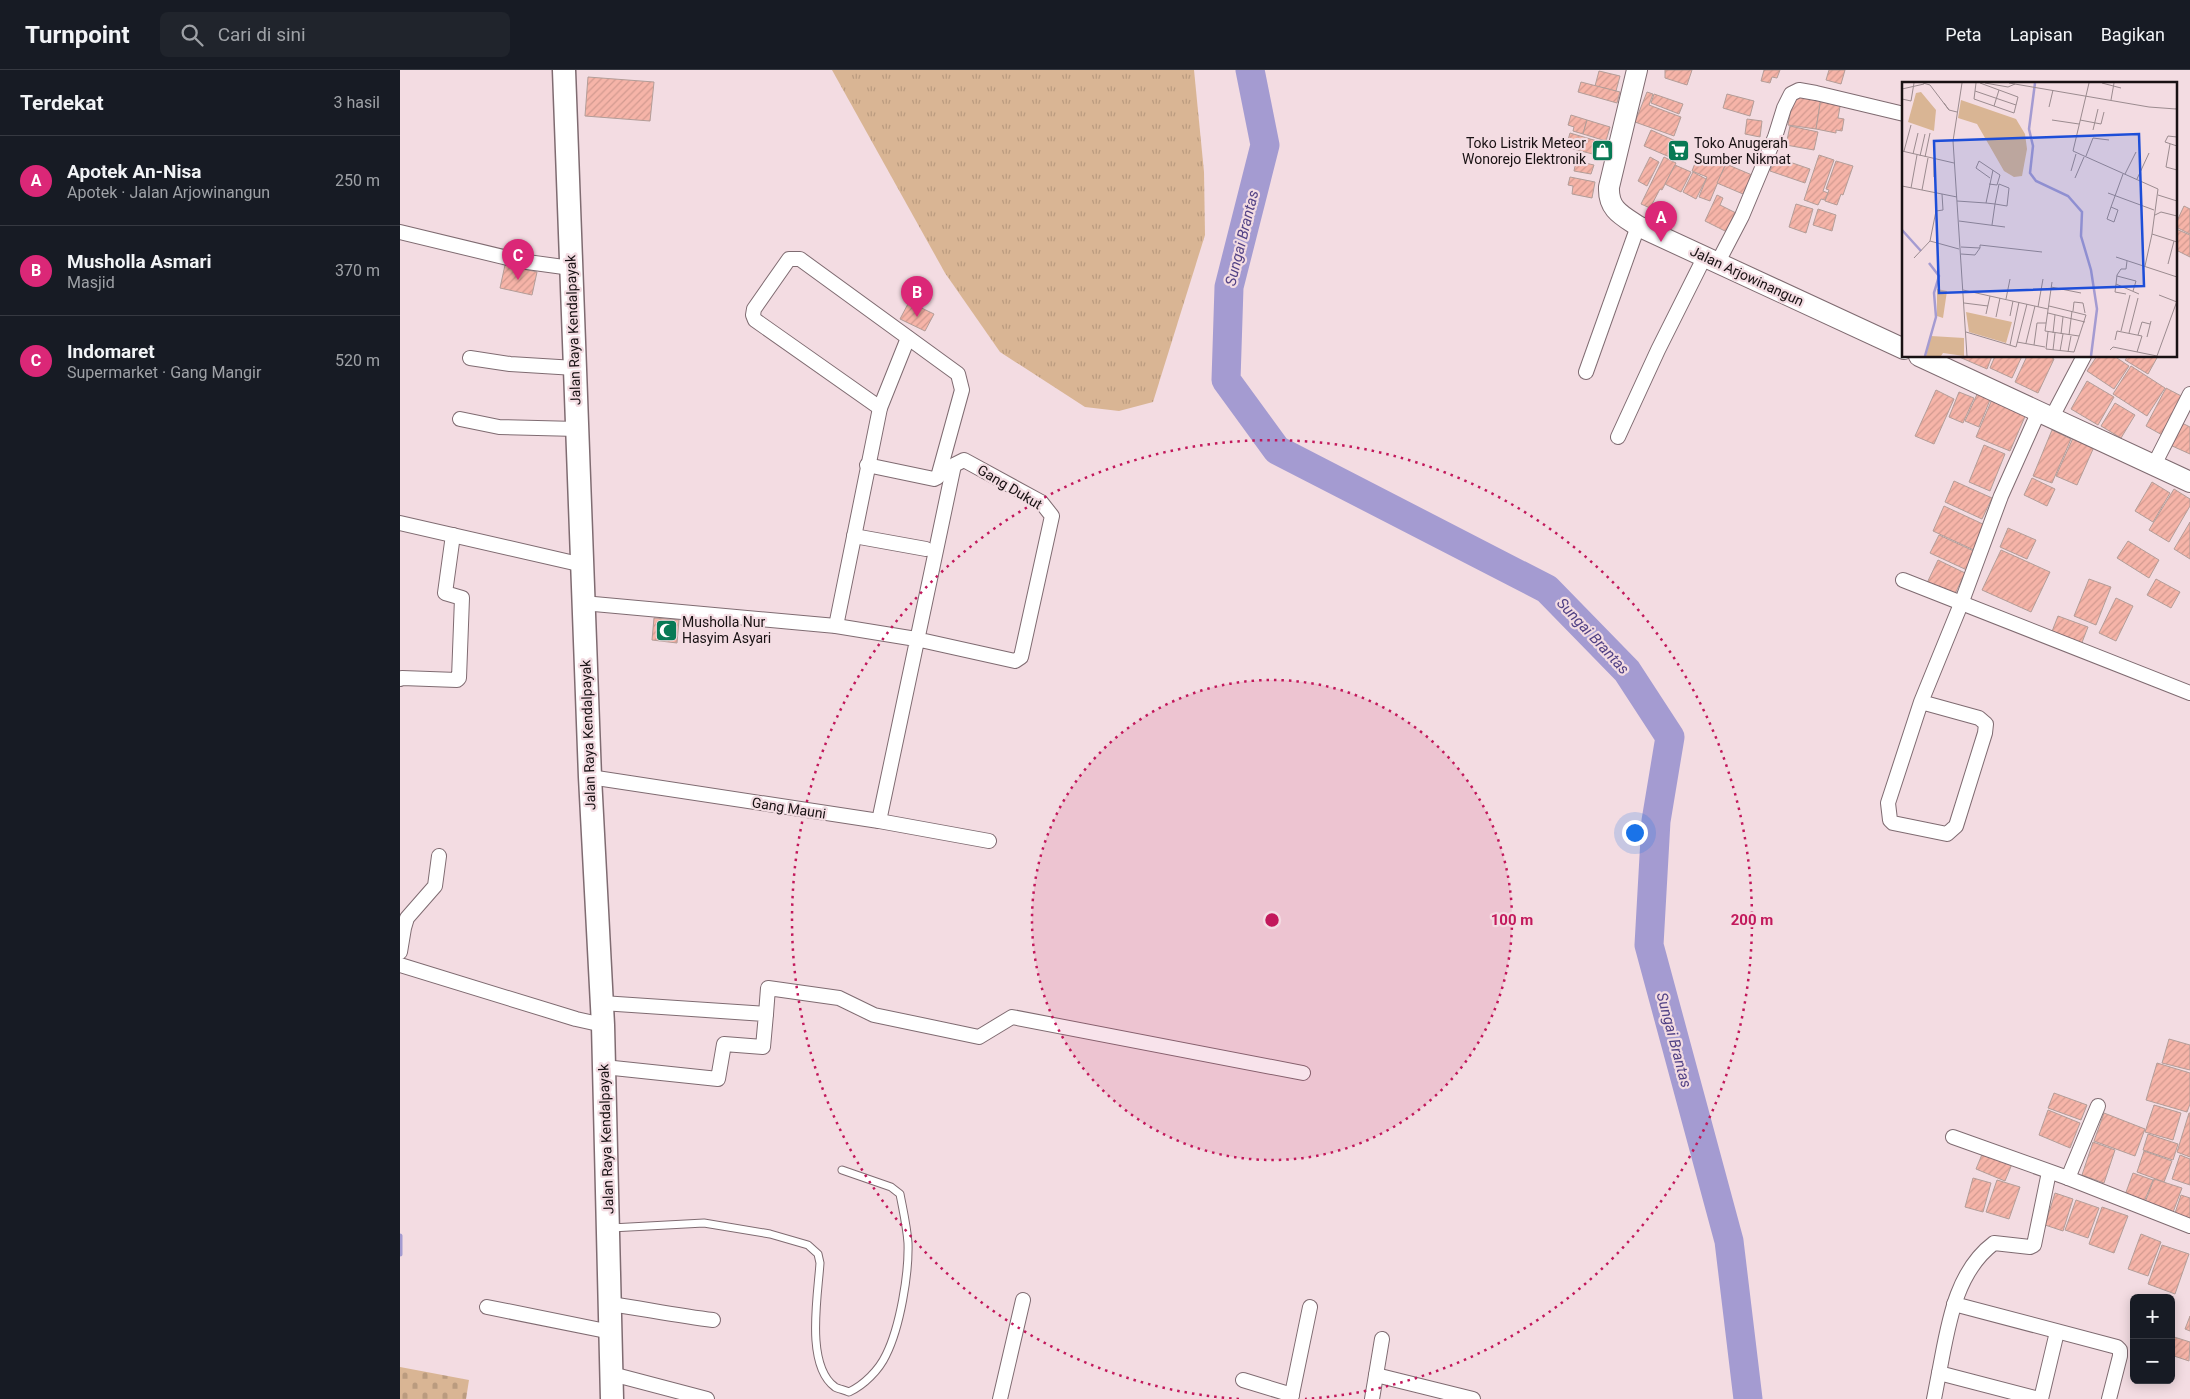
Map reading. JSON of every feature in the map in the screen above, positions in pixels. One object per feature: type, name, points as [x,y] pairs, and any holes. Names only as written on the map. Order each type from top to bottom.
[{"type":"main road","name":"Jalan Raya Kendalpayak","points":[[564,70],[590,777],[603,1014],[612,1399]]},
{"type":"main road","name":"Jalan Arjowinangun","points":[[1637,70],[1608,196],[1615,211],[1638,226],[1902,348]]},
{"type":"main road","points":[[1923,358],[2190,482]]},
{"type":"street","points":[[1618,437],[1658,350],[1712,259],[1742,216],[1791,94],[1799,90],[1902,114]]},
{"type":"street","points":[[1586,372],[1638,226]]},
{"type":"street","points":[[400,232],[520,261],[571,268]]},
{"type":"street","points":[[867,465],[934,479],[938,477],[941,472],[962,390],[958,374],[800,259],[789,259],[754,310],[754,320],[880,408]]},
{"type":"street","points":[[836,626],[880,408],[908,338]]},
{"type":"street","points":[[470,358],[575,368]]},
{"type":"street","points":[[1921,702],[1979,718],[1986,724],[1985,734],[1956,826],[1947,834],[1893,823],[1889,816],[1888,802],[1921,702],[1961,604],[2001,496],[2046,414],[2083,358]]},
{"type":"street","points":[[2154,465],[2190,394]]},
{"type":"street","points":[[460,419],[499,427],[577,429]]},
{"type":"street","name":"Gang Dukut","points":[[959,460],[964,460],[1041,502],[1052,516],[1021,657],[1015,661],[1009,661],[916,639],[954,464],[959,460]]},
{"type":"street","points":[[400,523],[582,565]]},
{"type":"street","points":[[400,680],[402,678],[457,680],[458,678],[462,598],[445,593],[453,535]]},
{"type":"street","points":[[854,536],[926,549]]},
{"type":"street","points":[[1903,580],[2190,693]]},
{"type":"street","points":[[583,603],[836,626],[916,639],[879,821]]},
{"type":"street","name":"Gang Mauni","points":[[590,777],[879,821],[989,841]]},
{"type":"street","points":[[400,952],[407,918],[435,886],[439,856]]},
{"type":"street","points":[[400,965],[576,1019],[603,1014],[766,1014]]},
{"type":"street","points":[[604,1067],[718,1079],[724,1044],[763,1047],[768,988],[839,998],[874,1016],[979,1037],[1012,1017],[1303,1073]]},
{"type":"street","points":[[2068,1178],[2098,1106]]},
{"type":"street","points":[[1953,1137],[2068,1178],[2190,1226]]},
{"type":"street","points":[[1934,1399],[1954,1304],[1966,1278],[1994,1243],[2002,1242],[2030,1247],[2034,1245],[2050,1172]]},
{"type":"street","points":[[1000,1399],[1023,1300]]},
{"type":"street","points":[[611,1304],[665,1311],[675,1316],[713,1320]]},
{"type":"street","points":[[1954,1304],[2117,1347],[2120,1350],[2118,1368],[2109,1399]]},
{"type":"street","points":[[487,1307],[611,1332]]},
{"type":"street","points":[[1243,1380],[1292,1397],[1310,1307]]},
{"type":"street","points":[[1939,1373],[2040,1399],[2057,1332]]},
{"type":"street","points":[[1372,1399],[1382,1339]]},
{"type":"street","points":[[612,1374],[707,1399]]},
{"type":"street","points":[[1376,1375],[1473,1399]]},
{"type":"lane","points":[[608,1228],[704,1223],[770,1234],[808,1245],[814,1249],[818,1254],[820,1263],[816,1328],[822,1371],[835,1387],[849,1392],[863,1386],[886,1356],[900,1313],[908,1272],[908,1242],[900,1194],[891,1187],[842,1170]]},
{"type":"green space","points":[[832,70],[1194,70],[1204,172],[1205,235],[1153,402],[1119,411],[1085,407],[1000,352],[945,273]]},
{"type":"green space","points":[[400,1367],[469,1380],[466,1399],[400,1399]]},
{"type":"building","points":[[1665,70],[1692,70],[1687,85],[1665,78]]},
{"type":"building","points":[[1764,70],[1780,70],[1777,78],[1772,77],[1770,83],[1761,81]]},
{"type":"building","points":[[1829,70],[1845,70],[1841,84],[1826,80]]},
{"type":"building","points":[[1599,71],[1620,76],[1616,91],[1595,86]]},
{"type":"building","points":[[588,77],[654,82],[650,121],[585,116]]},
{"type":"building","points":[[1581,82],[1620,92],[1617,103],[1578,92]]},
{"type":"building","points":[[1647,92],[1653,94],[1649,105],[1681,117],[1674,136],[1635,122]]},
{"type":"building","points":[[1794,93],[1821,98],[1816,129],[1788,125]]},
{"type":"building","points":[[1654,94],[1683,104],[1679,114],[1651,103]]},
{"type":"building","points":[[1727,94],[1754,101],[1750,116],[1723,108]]},
{"type":"building","points":[[1821,98],[1841,101],[1838,118],[1844,119],[1842,131],[1836,130],[1836,133],[1816,129]]},
{"type":"building","points":[[1571,115],[1587,120],[1583,134],[1573,131],[1574,127],[1568,125]]},
{"type":"building","points":[[1747,119],[1762,121],[1760,137],[1745,134]]},
{"type":"building","points":[[1587,120],[1610,127],[1606,141],[1583,134]]},
{"type":"building","points":[[1790,126],[1818,132],[1814,150],[1786,145]]},
{"type":"building","points":[[1651,130],[1678,142],[1672,158],[1644,146]]},
{"type":"building","points":[[1570,133],[1604,143],[1600,156],[1566,147]]},
{"type":"building","points":[[1699,153],[1726,163],[1710,201],[1699,197],[1707,177],[1692,171]]},
{"type":"building","points":[[1819,155],[1834,160],[1823,191],[1828,193],[1825,200],[1821,199],[1818,205],[1804,200]]},
{"type":"building","points":[[1650,157],[1659,162],[1647,186],[1638,181]]},
{"type":"building","points":[[1664,157],[1676,163],[1650,208],[1641,204]]},
{"type":"building","points":[[1775,157],[1810,169],[1805,183],[1770,171]]},
{"type":"building","points":[[1576,161],[1594,165],[1591,174],[1574,171]]},
{"type":"building","points":[[1836,161],[1853,166],[1843,195],[1841,194],[1837,205],[1825,201],[1829,190],[1826,189]]},
{"type":"building","points":[[1726,164],[1752,175],[1743,194],[1717,183]]},
{"type":"building","points":[[1675,165],[1691,172],[1681,192],[1665,184]]},
{"type":"building","points":[[1693,172],[1706,179],[1696,199],[1683,192]]},
{"type":"building","points":[[1570,177],[1595,182],[1592,198],[1572,194],[1573,186],[1568,185]]},
{"type":"building","points":[[1717,195],[1723,198],[1720,205],[1738,214],[1729,233],[1705,221]]},
{"type":"building","points":[[1796,204],[1813,209],[1806,233],[1789,227]]},
{"type":"building","points":[[2184,206],[2190,209],[2190,234],[2178,228],[2178,219]]},
{"type":"building","points":[[1818,209],[1836,215],[1832,231],[1813,225]]},
{"type":"building","points":[[2178,230],[2190,235],[2190,257],[2178,251]]},
{"type":"building","points":[[505,265],[537,272],[532,295],[500,288]]},
{"type":"building","points":[[909,302],[934,314],[925,331],[900,319]]},
{"type":"building","points":[[1962,358],[1991,358],[1987,369]]},
{"type":"building","points":[[1994,358],[2021,358],[2012,378],[1990,368]]},
{"type":"building","points":[[2026,358],[2054,359],[2038,393],[2015,382]]},
{"type":"building","points":[[2096,358],[2117,358],[2129,366],[2114,389],[2087,371]]},
{"type":"building","points":[[2126,358],[2157,358],[2148,374],[2125,360]]},
{"type":"building","points":[[2131,366],[2165,388],[2147,416],[2113,394]]},
{"type":"building","points":[[2087,381],[2114,397],[2098,425],[2071,409]]},
{"type":"building","points":[[2166,388],[2185,398],[2164,436],[2146,426]]},
{"type":"building","points":[[1936,390],[1954,399],[1934,444],[1915,436]]},
{"type":"building","points":[[1979,390],[1992,395],[1979,427],[1965,421]]},
{"type":"building","points":[[1959,392],[1974,398],[1963,423],[1949,417]]},
{"type":"building","points":[[1993,397],[2027,412],[2010,451],[1976,437]]},
{"type":"building","points":[[2115,403],[2135,415],[2121,438],[2101,426]]},
{"type":"building","points":[[2180,422],[2190,427],[2190,454],[2170,445]]},
{"type":"building","points":[[2052,430],[2071,439],[2052,483],[2033,476]]},
{"type":"building","points":[[2073,438],[2094,447],[2077,485],[2056,476]]},
{"type":"building","points":[[1984,445],[2005,454],[1990,491],[1969,482]]},
{"type":"building","points":[[2032,478],[2055,489],[2047,506],[2024,495]]},
{"type":"building","points":[[1954,481],[1992,498],[1982,519],[1945,502]]},
{"type":"building","points":[[2152,482],[2170,493],[2153,522],[2135,511]]},
{"type":"building","points":[[2174,489],[2190,499],[2190,506],[2169,542],[2149,530]]},
{"type":"building","points":[[1944,506],[1987,526],[1976,551],[1933,531]]},
{"type":"building","points":[[2190,522],[2190,559],[2174,549]]},
{"type":"building","points":[[2008,528],[2036,540],[2027,559],[2000,547]]},
{"type":"building","points":[[1939,535],[1978,553],[1969,571],[1930,553]]},
{"type":"building","points":[[2128,541],[2159,560],[2149,578],[2117,558]]},
{"type":"building","points":[[2001,550],[2050,572],[2031,612],[1982,590]]},
{"type":"building","points":[[1938,560],[1965,573],[1954,596],[1927,583]]},
{"type":"building","points":[[2089,579],[2111,587],[2096,625],[2074,616]]},
{"type":"building","points":[[2156,579],[2180,592],[2171,608],[2147,595]]},
{"type":"building","points":[[2116,598],[2133,606],[2116,641],[2099,633]]},
{"type":"building","points":[[2058,616],[2088,627],[2081,645],[2051,634]]},
{"type":"building","name":"Musholla Nur Hasyim Asyari","points":[[654,618],[679,620],[677,643],[652,640]]},
{"type":"building","points":[[2169,1039],[2190,1045],[2190,1070],[2162,1063]]},
{"type":"building","points":[[2157,1063],[2190,1073],[2190,1104],[2187,1112],[2146,1100]]},
{"type":"building","points":[[2054,1093],[2087,1105],[2081,1120],[2048,1108]]},
{"type":"building","points":[[2154,1105],[2181,1113],[2173,1140],[2145,1132]]},
{"type":"building","points":[[2048,1110],[2080,1123],[2070,1148],[2039,1135]]},
{"type":"building","points":[[2104,1113],[2145,1129],[2135,1156],[2094,1141]]},
{"type":"building","points":[[2190,1113],[2190,1157],[2177,1152]]},
{"type":"building","points":[[2148,1134],[2178,1144],[2173,1160],[2143,1150]]},
{"type":"building","points":[[2093,1142],[2115,1150],[2104,1183],[2082,1175]]},
{"type":"building","points":[[2144,1151],[2172,1161],[2164,1182],[2137,1172]]},
{"type":"building","points":[[1983,1152],[2012,1164],[2005,1181],[1976,1169]]},
{"type":"building","points":[[2180,1155],[2190,1159],[2190,1185],[2172,1179]]},
{"type":"building","points":[[2133,1173],[2153,1180],[2144,1202],[2125,1195]]},
{"type":"building","points":[[1973,1178],[1991,1183],[1983,1212],[1965,1207]]},
{"type":"building","points":[[2154,1179],[2182,1188],[2172,1215],[2144,1205]]},
{"type":"building","points":[[1997,1180],[2020,1187],[2009,1219],[1986,1212]]},
{"type":"building","points":[[2055,1193],[2073,1199],[2063,1231],[2045,1225]]},
{"type":"building","points":[[2181,1195],[2190,1198],[2190,1225],[2173,1219]]},
{"type":"building","points":[[2076,1200],[2099,1208],[2088,1238],[2065,1230]]},
{"type":"building","points":[[2102,1207],[2128,1216],[2114,1253],[2089,1244]]},
{"type":"building","points":[[2141,1234],[2161,1242],[2148,1276],[2128,1269]]},
{"type":"building","points":[[2162,1245],[2189,1254],[2175,1294],[2148,1284]]},
{"type":"building","points":[[2190,1316],[2190,1331],[2185,1329]]},
{"type":"building","points":[[2175,1337],[2190,1342],[2189,1361],[2175,1356]]},
{"type":"waterway","name":"Sungai Brantas","points":[[1250,70],[1265,145],[1229,287],[1226,380],[1277,450],[1547,589],[1627,671],[1670,737],[1656,821],[1649,945],[1729,1241],[1748,1399]]},
{"type":"waterway","points":[[400,1236],[400,1254]]},
{"type":"place","name":"Toko Listrik Meteor Wonorejo Elektronik","points":[[1602,151]]},
{"type":"place","name":"Toko Anugerah Sumber Nikmat","points":[[1678,151]]},
{"type":"place","name":"Apotek An-Nisa","points":[[1661,242]]},
{"type":"place","name":"Indomaret","points":[[518,280]]},
{"type":"place","name":"Musholla Asmari","points":[[917,317]]},
{"type":"place","name":"Musholla Nur Hasyim Asyari","points":[[666,630]]}]
